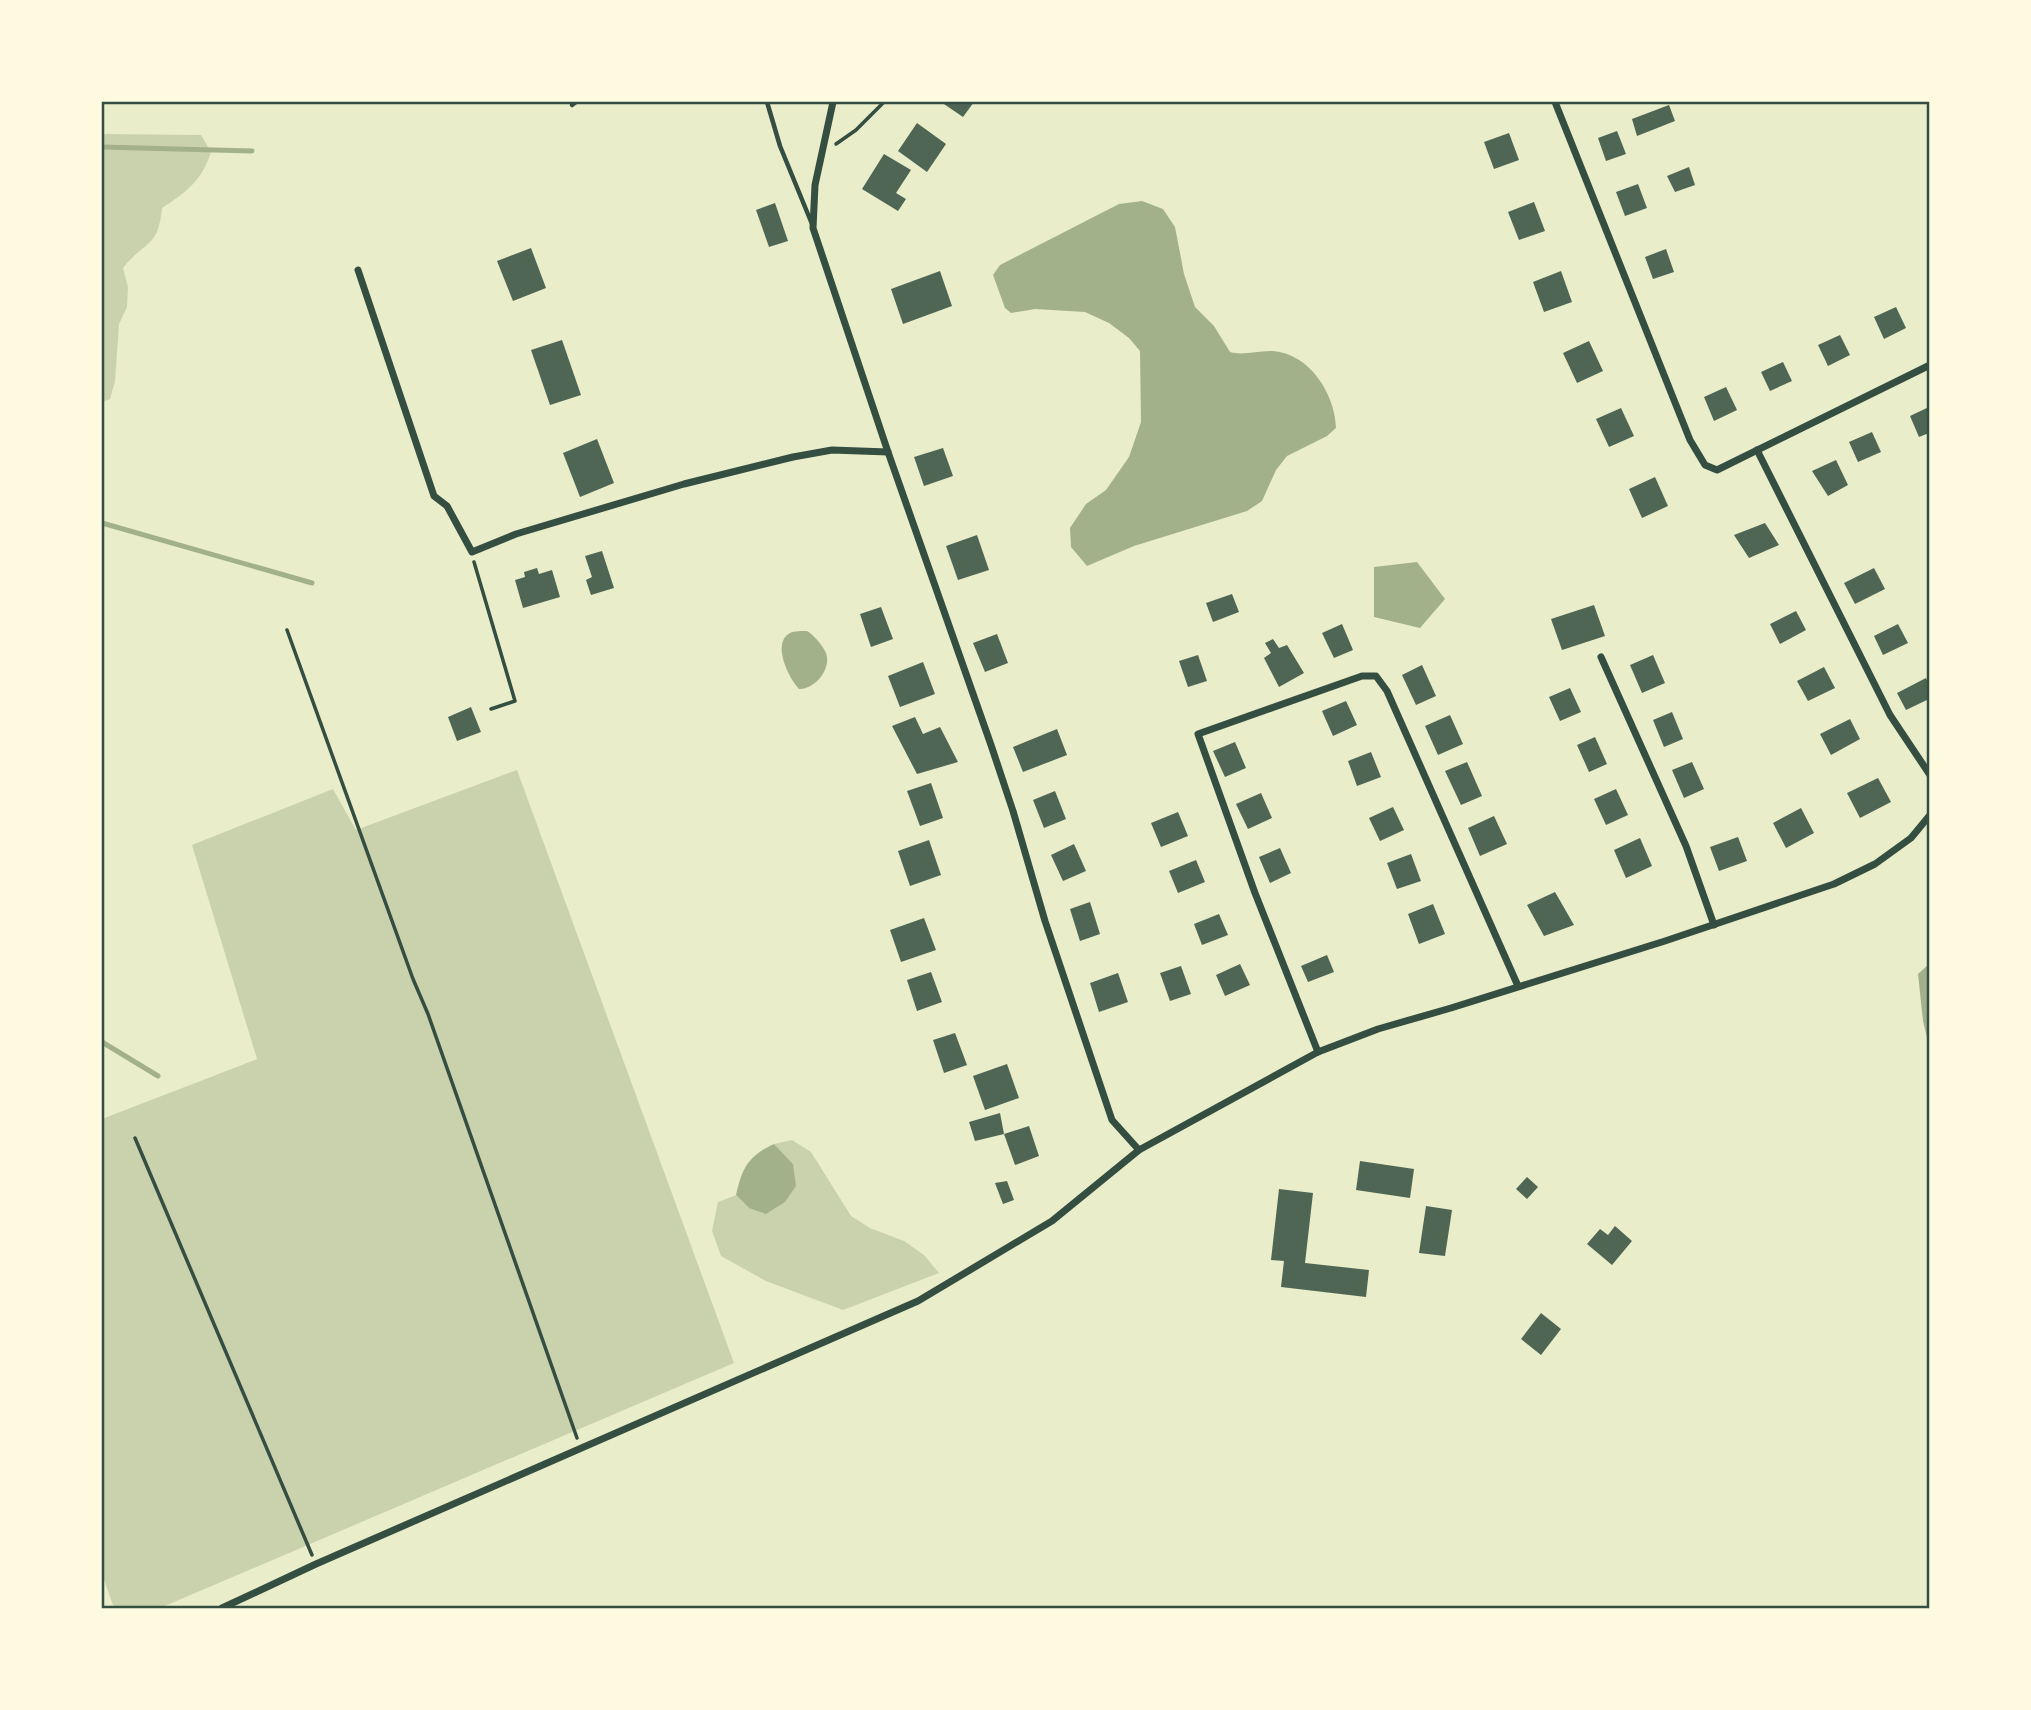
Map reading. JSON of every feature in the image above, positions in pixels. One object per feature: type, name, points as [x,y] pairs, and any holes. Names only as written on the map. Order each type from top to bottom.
[{"type":"street","points":[[833,102],[815,185],[813,228],[991,745],[1045,921],[1112,1120],[1139,1150]]},
{"type":"street","points":[[1555,102],[1690,440],[1704,465],[1717,470],[1930,365]]},
{"type":"street","points":[[358,270],[434,496],[447,506],[472,552],[516,534],[684,484],[793,457],[832,450],[888,452]]},
{"type":"street","points":[[1757,450],[1890,715],[1930,775]]},
{"type":"street","points":[[1601,657],[1686,846],[1714,925]]},
{"type":"street","points":[[1318,1052],[1255,893],[1198,734],[1362,676],[1376,676],[1387,691],[1518,986]]},
{"type":"street","points":[[222,1608],[316,1564],[918,1301],[1052,1221],[1139,1150],[1318,1052],[1378,1029],[1451,1009],[1834,884],[1875,864],[1911,838],[1930,815]]},
{"type":"lane","points":[[767,102],[780,146],[813,228]]},
{"type":"path","points":[[823,149],[842,141],[884,102]]},
{"type":"path","points":[[472,552],[514,701],[491,709]]},
{"type":"path","points":[[287,630],[428,1014],[581,1449]]},
{"type":"path","points":[[135,1138],[316,1564]]},
{"type":"shaded area","points":[[102,134],[201,135],[211,152],[203,170],[192,184],[162,208],[154,238],[123,268],[128,287],[127,307],[119,324],[115,381],[110,399],[102,402]]},
{"type":"shaded area","points":[[1142,201],[1163,209],[1175,227],[1184,274],[1195,307],[1214,326],[1230,352],[1273,351],[1298,360],[1309,368],[1325,389],[1335,415],[1336,428],[1327,436],[1287,456],[1276,470],[1262,501],[1247,511],[1134,546],[1087,566],[1071,547],[1070,528],[1086,504],[1106,490],[1129,457],[1141,422],[1140,351],[1129,338],[1109,323],[1085,312],[1035,309],[1011,313],[1005,308],[993,275],[1000,265],[1119,204]]},
{"type":"shaded area","points":[[1417,562],[1445,599],[1420,628],[1374,617],[1374,567]]},
{"type":"shaded area","points":[[807,631],[825,650],[827,659],[824,672],[816,682],[799,689],[787,670],[782,645],[790,633]]},
{"type":"shaded area","points":[[517,770],[734,1363],[160,1608],[114,1608],[102,1574],[102,1119],[257,1059],[192,845],[333,789],[356,830]]},
{"type":"shaded area","points":[[1929,964],[1929,1046],[1923,1021],[1918,974]]},
{"type":"shaded area","points":[[792,1140],[811,1152],[851,1216],[870,1228],[904,1241],[924,1255],[939,1273],[843,1310],[766,1281],[721,1256],[712,1231],[718,1202],[736,1195],[749,1208],[793,1164],[774,1144]]},
{"type":"shaded area","points":[[774,1144],[793,1164],[796,1186],[785,1202],[766,1214],[749,1208],[736,1195],[741,1177],[752,1158]]},
{"type":"building","points":[[941,102],[974,102],[963,117]]},
{"type":"building","points":[[1669,105],[1675,121],[1637,136],[1632,119]]},
{"type":"building","points":[[917,123],[946,144],[927,172],[898,151]]},
{"type":"building","points":[[1617,131],[1626,154],[1606,161],[1598,138]]},
{"type":"building","points":[[1509,133],[1519,160],[1494,169],[1484,142]]},
{"type":"building","points":[[884,154],[911,170],[896,193],[906,199],[898,211],[862,189]]},
{"type":"building","points":[[1689,167],[1695,185],[1675,192],[1667,176]]},
{"type":"building","points":[[1638,184],[1647,208],[1625,216],[1616,192]]},
{"type":"building","points":[[1534,202],[1545,231],[1519,240],[1508,212]]},
{"type":"building","points":[[775,203],[788,241],[769,247],[756,210]]},
{"type":"building","points":[[531,248],[546,288],[513,301],[497,261]]},
{"type":"building","points":[[1666,249],[1674,272],[1653,279],[1645,257]]},
{"type":"building","points":[[940,271],[952,306],[903,324],[891,289]]},
{"type":"building","points":[[1561,271],[1572,302],[1544,312],[1533,282]]},
{"type":"building","points":[[1896,307],[1906,328],[1884,339],[1874,317]]},
{"type":"building","points":[[1840,335],[1850,355],[1828,366],[1818,345]]},
{"type":"building","points":[[562,340],[581,395],[550,405],[531,350]]},
{"type":"building","points":[[1589,341],[1603,371],[1577,383],[1563,353]]},
{"type":"building","points":[[1783,362],[1792,381],[1770,391],[1761,372]]},
{"type":"building","points":[[1726,387],[1737,410],[1714,421],[1704,397]]},
{"type":"building","points":[[1929,407],[1929,433],[1919,437],[1910,416]]},
{"type":"building","points":[[1621,408],[1634,436],[1609,447],[1596,419]]},
{"type":"building","points":[[1872,432],[1881,452],[1858,462],[1849,442]]},
{"type":"building","points":[[597,439],[614,483],[580,497],[563,453]]},
{"type":"building","points":[[943,448],[953,476],[924,486],[914,457]]},
{"type":"building","points":[[1836,460],[1848,485],[1828,496],[1812,471]]},
{"type":"building","points":[[1655,477],[1668,506],[1642,518],[1629,489]]},
{"type":"building","points":[[1765,523],[1779,545],[1749,558],[1734,535]]},
{"type":"building","points":[[977,535],[989,570],[958,580],[946,546]]},
{"type":"building","points":[[602,551],[614,588],[591,595],[586,580],[592,577],[585,556]]},
{"type":"building","points":[[537,568],[539,574],[552,570],[560,597],[523,608],[515,580],[525,577],[524,572]]},
{"type":"building","points":[[1874,568],[1885,589],[1855,604],[1844,583]]},
{"type":"building","points":[[1232,594],[1239,612],[1213,622],[1206,603]]},
{"type":"building","points":[[1594,605],[1605,636],[1562,650],[1551,619]]},
{"type":"building","points":[[881,607],[893,639],[871,647],[860,614]]},
{"type":"building","points":[[1796,611],[1806,630],[1780,644],[1770,624]]},
{"type":"building","points":[[1342,624],[1353,650],[1334,658],[1322,633]]},
{"type":"building","points":[[1898,624],[1908,643],[1883,655],[1874,636]]},
{"type":"building","points":[[997,634],[1008,663],[985,672],[973,643]]},
{"type":"building","points":[[1273,639],[1279,648],[1287,645],[1304,673],[1279,687],[1264,658],[1271,653],[1265,643]]},
{"type":"building","points":[[1198,655],[1207,681],[1188,687],[1179,661]]},
{"type":"building","points":[[1653,655],[1665,683],[1642,693],[1630,665]]},
{"type":"building","points":[[923,662],[935,694],[900,707],[888,676]]},
{"type":"building","points":[[1422,665],[1436,696],[1416,705],[1402,675]]},
{"type":"building","points":[[1824,667],[1835,688],[1808,701],[1797,681]]},
{"type":"building","points":[[1926,678],[1929,699],[1906,710],[1897,693]]},
{"type":"building","points":[[1570,688],[1581,712],[1560,721],[1549,697]]},
{"type":"building","points":[[1346,701],[1357,725],[1333,736],[1322,711]]},
{"type":"building","points":[[471,707],[481,732],[457,741],[448,717]]},
{"type":"building","points":[[1672,712],[1683,739],[1664,747],[1653,720]]},
{"type":"building","points":[[1450,715],[1463,744],[1438,755],[1425,726]]},
{"type":"building","points":[[915,717],[923,734],[940,727],[958,762],[917,774],[892,726]]},
{"type":"building","points":[[1850,719],[1860,739],[1831,755],[1820,734]]},
{"type":"building","points":[[1057,729],[1067,755],[1023,772],[1013,747]]},
{"type":"building","points":[[1595,737],[1607,764],[1589,772],[1577,745]]},
{"type":"building","points":[[1235,742],[1246,768],[1225,777],[1213,751]]},
{"type":"building","points":[[1371,752],[1381,777],[1357,786],[1348,761]]},
{"type":"building","points":[[1467,762],[1482,796],[1461,805],[1445,771]]},
{"type":"building","points":[[1692,762],[1704,789],[1684,798],[1672,770]]},
{"type":"building","points":[[1878,778],[1891,802],[1860,818],[1847,793]]},
{"type":"building","points":[[931,783],[943,818],[920,826],[907,791]]},
{"type":"building","points":[[1616,789],[1628,815],[1606,825],[1594,799]]},
{"type":"building","points":[[1055,791],[1066,819],[1044,828],[1033,800]]},
{"type":"building","points":[[1261,793],[1272,818],[1248,829],[1236,804]]},
{"type":"building","points":[[1393,807],[1404,830],[1380,841],[1369,818]]},
{"type":"building","points":[[1801,808],[1814,833],[1786,848],[1773,823]]},
{"type":"building","points":[[1178,812],[1188,836],[1161,847],[1151,823]]},
{"type":"building","points":[[1494,816],[1507,844],[1480,856],[1468,828]]},
{"type":"building","points":[[1738,837],[1747,861],[1719,871],[1710,847]]},
{"type":"building","points":[[1640,838],[1652,866],[1626,878],[1614,850]]},
{"type":"building","points":[[929,840],[941,875],[910,886],[898,851]]},
{"type":"building","points":[[1074,844],[1086,871],[1063,881],[1051,855]]},
{"type":"building","points":[[1280,848],[1291,873],[1270,883],[1259,857]]},
{"type":"building","points":[[1411,854],[1421,881],[1397,889],[1387,863]]},
{"type":"building","points":[[1196,860],[1205,882],[1178,893],[1169,871]]},
{"type":"building","points":[[1555,892],[1574,925],[1544,936],[1527,905]]},
{"type":"building","points":[[1090,902],[1100,934],[1080,941],[1070,909]]},
{"type":"building","points":[[1433,904],[1445,934],[1419,944],[1408,914]]},
{"type":"building","points":[[1219,914],[1228,935],[1202,945],[1194,924]]},
{"type":"building","points":[[924,918],[936,950],[901,962],[890,930]]},
{"type":"building","points":[[1327,955],[1334,972],[1308,982],[1301,966]]},
{"type":"building","points":[[1240,964],[1250,985],[1225,996],[1216,975]]},
{"type":"building","points":[[1181,966],[1191,994],[1170,1001],[1160,973]]},
{"type":"building","points":[[931,972],[942,1002],[917,1011],[907,980]]},
{"type":"building","points":[[1118,973],[1128,1002],[1099,1012],[1090,983]]},
{"type":"building","points":[[955,1033],[967,1065],[944,1073],[933,1040]]},
{"type":"building","points":[[1007,1064],[1019,1098],[985,1110],[973,1076]]},
{"type":"building","points":[[1000,1113],[1004,1134],[975,1141],[969,1122]]},
{"type":"building","points":[[1029,1126],[1039,1156],[1015,1165],[1004,1134]]},
{"type":"building","points":[[1360,1161],[1414,1169],[1410,1198],[1356,1190]]},
{"type":"building","points":[[1527,1177],[1538,1187],[1527,1199],[1516,1189]]},
{"type":"building","points":[[1007,1181],[1014,1200],[1003,1204],[995,1183]]},
{"type":"building","points":[[1279,1189],[1313,1193],[1305,1263],[1369,1270],[1366,1297],[1281,1287],[1284,1261],[1271,1260]]},
{"type":"building","points":[[1426,1206],[1452,1210],[1445,1256],[1419,1253]]},
{"type":"building","points":[[1615,1226],[1632,1241],[1612,1265],[1587,1244],[1600,1229],[1608,1235]]},
{"type":"building","points":[[1541,1313],[1561,1329],[1541,1355],[1521,1339]]},
{"type":"waterway","points":[[102,147],[252,151]]},
{"type":"waterway","points":[[102,523],[312,583]]},
{"type":"waterway","points":[[102,1042],[158,1076]]}]
